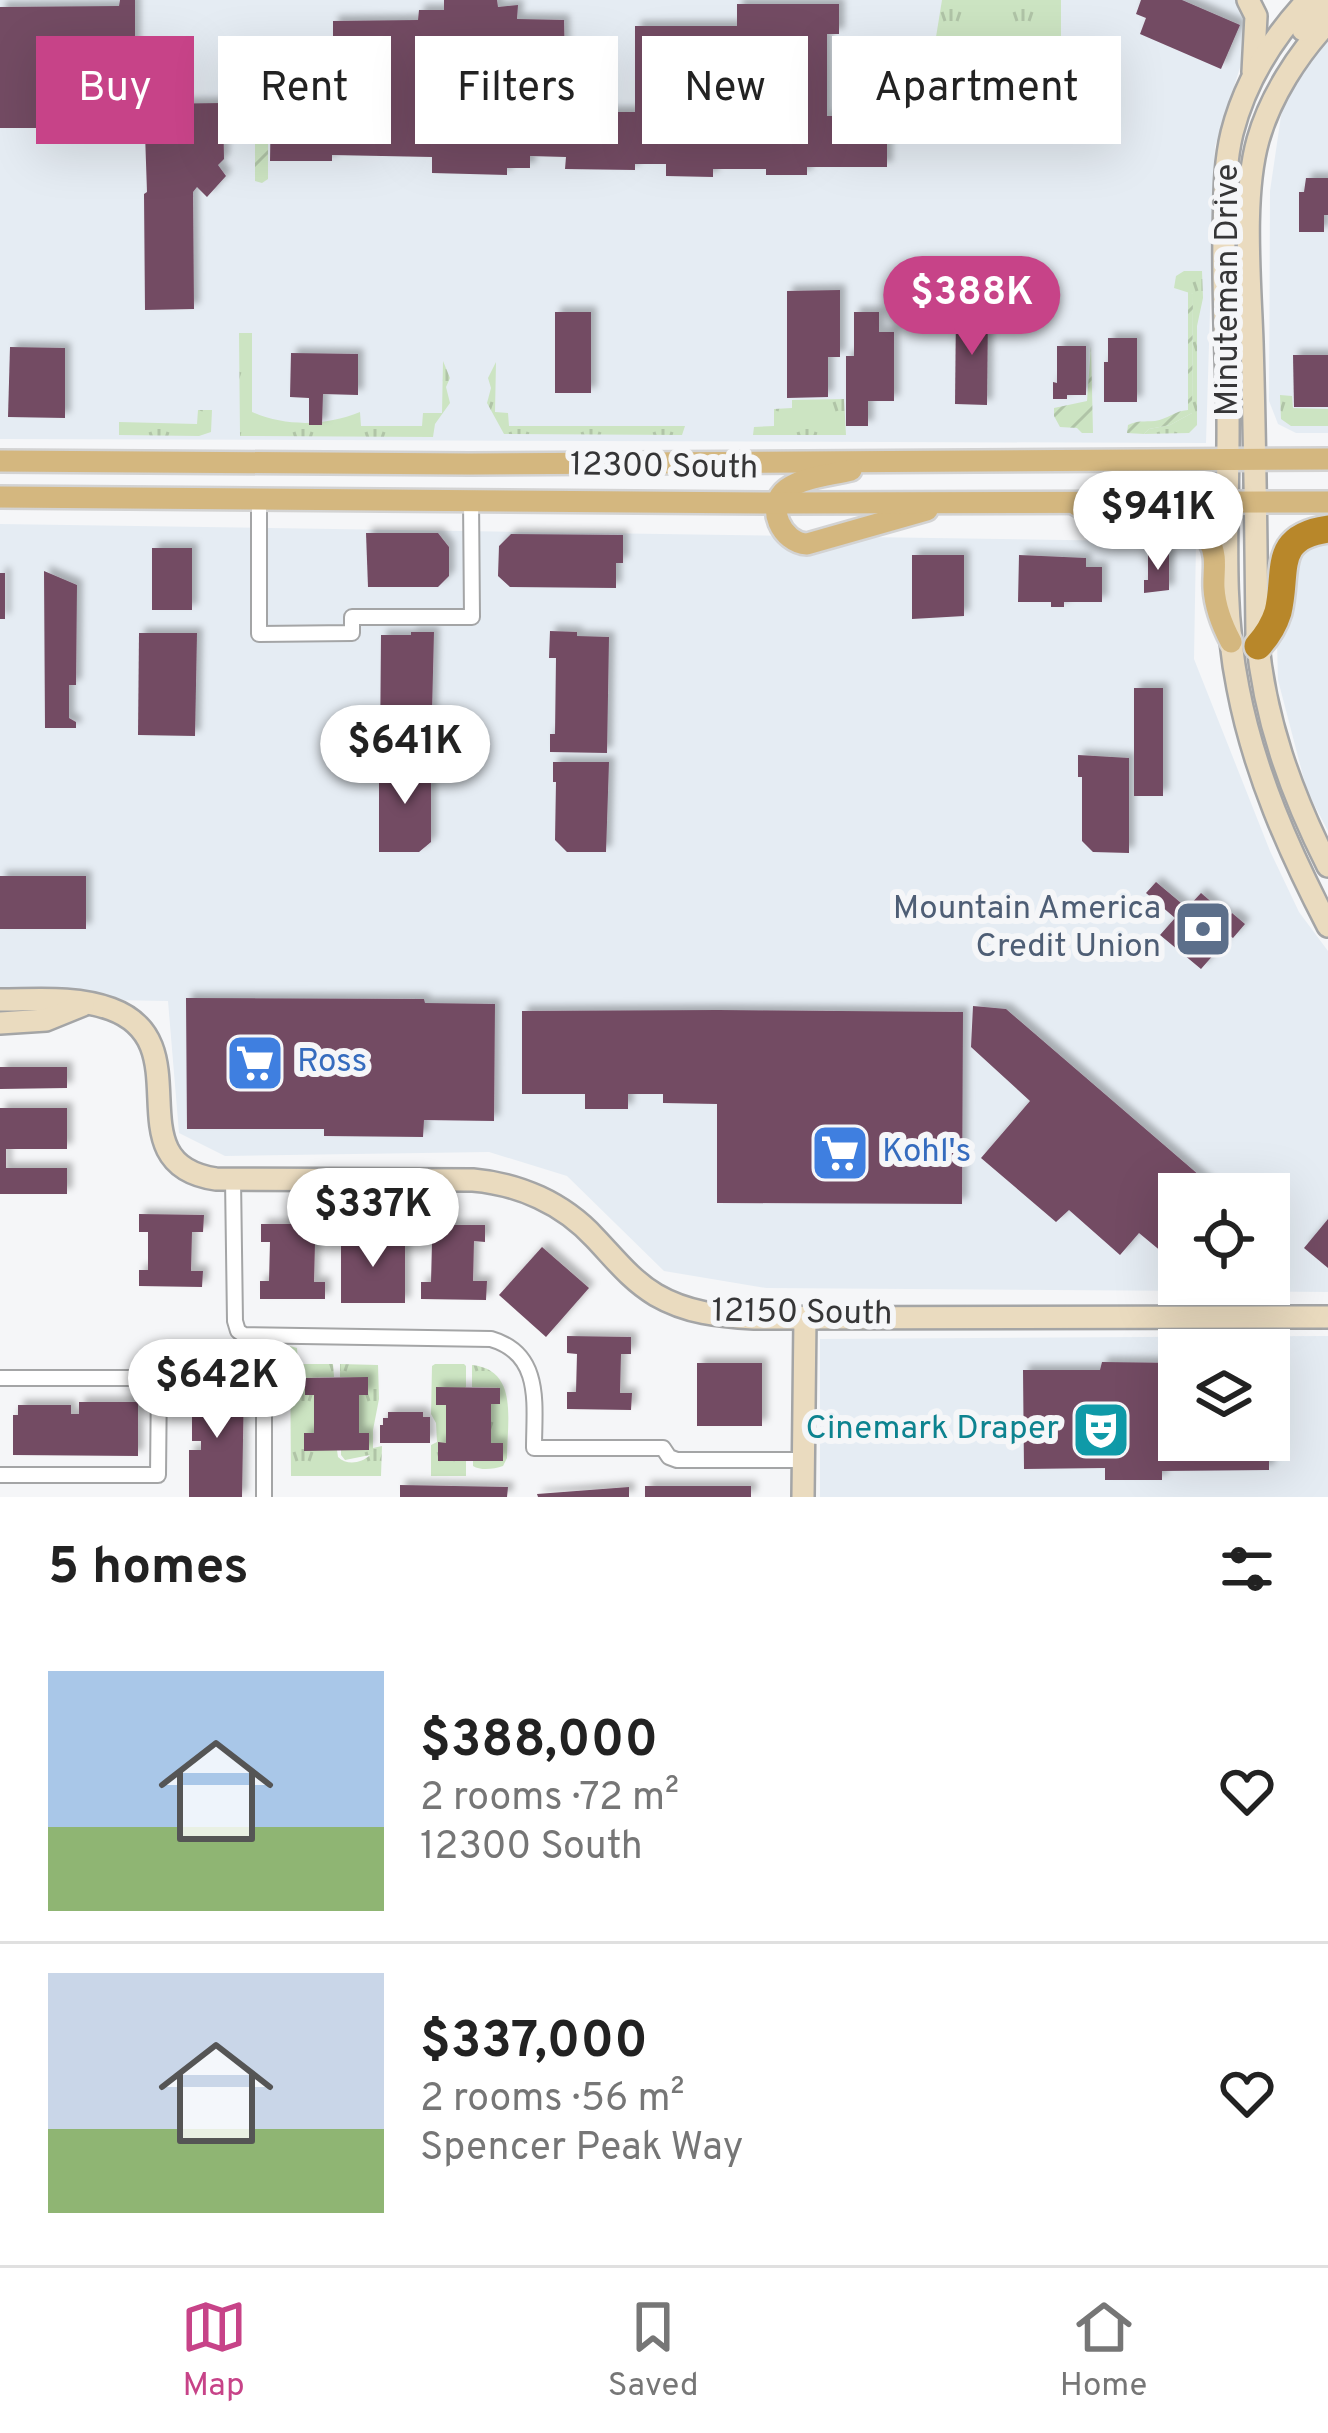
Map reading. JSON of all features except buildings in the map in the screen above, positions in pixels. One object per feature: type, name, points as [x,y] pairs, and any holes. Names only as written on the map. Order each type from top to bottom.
[{"type":"highway","points":[[1245,644],[1277,615],[1286,552],[1305,534],[1328,529]]},
{"type":"main road","name":"12300 South","points":[[0,461],[457,464],[1328,459]]},
{"type":"main road","points":[[883,461],[782,492],[777,521],[788,538],[807,544],[957,501]]},
{"type":"main road","name":"12300 South","points":[[0,496],[1328,502]]},
{"type":"main road","points":[[1072,501],[1100,515],[1184,522],[1199,529],[1213,550],[1216,602],[1245,644]]},
{"type":"street","points":[[1248,0],[1256,16],[1253,73]]},
{"type":"street","points":[[1269,50],[1271,0]]},
{"type":"street","name":"Minuteman Drive","points":[[1245,644],[1228,602],[1225,186],[1231,139],[1253,73],[1308,0]]},
{"type":"street","points":[[1271,106],[1274,78],[1285,57],[1328,0]]},
{"type":"street","name":"Minuteman Drive","points":[[1245,644],[1256,501],[1250,196],[1258,142],[1271,106],[1328,22]]},
{"type":"street","points":[[259,499],[259,634],[281,634],[352,633],[352,617],[472,617],[470,499]]},
{"type":"street","points":[[1245,644],[1297,801],[1328,866]]},
{"type":"street","points":[[1245,644],[1245,720],[1262,780],[1328,926]]},
{"type":"street","points":[[1297,801],[1328,831]]},
{"type":"street","points":[[1283,831],[1328,903]]},
{"type":"street","points":[[0,1000],[96,1004]]},
{"type":"street","points":[[0,1023],[35,1022],[75,1006],[96,1004]]},
{"type":"street","name":"12150 South","points":[[96,1004],[132,1019],[146,1034],[155,1054],[162,1137],[178,1163],[196,1174],[233,1179],[494,1182],[563,1210],[632,1277],[671,1303],[716,1316],[1328,1316]]},
{"type":"street","points":[[233,1179],[235,1322],[244,1335],[491,1340],[514,1349],[530,1371],[534,1448],[663,1448],[677,1460],[804,1460]]},
{"type":"street","points":[[803,1497],[805,1317]]},
{"type":"street","points":[[0,1378],[159,1378],[190,1364],[264,1364],[264,1497]]},
{"type":"street","points":[[0,1475],[158,1475],[159,1378]]},
{"type":"shaded area","points":[[0,0],[1239,0],[1247,9],[1244,55],[1215,146],[1206,443],[0,439]]},
{"type":"shaded area","points":[[1328,33],[1328,433],[1296,433],[1278,424],[1269,401],[1270,191],[1282,109],[1296,76]]},
{"type":"shaded area","points":[[0,524],[1196,542],[1194,659],[1270,851],[1299,912],[1328,951],[1328,1292],[1290,1292],[1290,1173],[1158,1173],[1158,1291],[766,1288],[664,1271],[567,1176],[489,1152],[225,1156],[179,1133],[168,1001],[0,998]]},
{"type":"shaded area","points":[[1296,540],[1328,543],[1328,831],[1307,791],[1278,680],[1275,567]]},
{"type":"shaded area","points":[[1290,1336],[1328,1336],[1328,1497],[820,1497],[820,1339],[1158,1337],[1158,1461],[1290,1461]]},
{"type":"green space","points":[[942,0],[1061,0],[1061,36],[936,36]]},
{"type":"green space","points":[[255,144],[268,144],[268,179],[255,181]]},
{"type":"green space","points":[[1202,271],[1197,425],[1189,433],[1144,434],[1192,413],[1193,294],[1174,288],[1176,276]]},
{"type":"green space","points":[[1188,291],[1193,294],[1192,413],[1144,434],[1127,433],[1132,423],[1188,410]]},
{"type":"green space","points":[[239,333],[252,333],[252,412],[265,417],[306,423],[360,412],[361,426],[422,426],[423,413],[442,413],[443,361],[450,378],[446,387],[450,403],[435,424],[433,437],[240,436]]},
{"type":"green space","points":[[1091,346],[1093,433],[1082,433],[1060,427],[1054,408],[1087,401]]},
{"type":"green space","points":[[496,362],[495,412],[508,413],[509,426],[685,426],[682,435],[504,434],[487,403],[488,378]]},
{"type":"green space","points":[[1280,395],[1292,396],[1293,408],[1328,409],[1328,426],[1291,426],[1281,419]]},
{"type":"green space","points":[[844,399],[846,435],[753,435],[754,427],[774,426],[774,409],[792,408],[792,400]]},
{"type":"green space","points":[[198,410],[212,410],[211,432],[199,436],[119,435],[119,422],[197,424]]},
{"type":"green space","points":[[290,1346],[297,1348],[298,1364],[333,1364],[334,1377],[305,1378],[305,1394],[314,1395],[314,1433],[346,1462],[359,1462],[370,1455],[345,1460],[341,1455],[341,1450],[369,1450],[369,1433],[359,1433],[359,1395],[368,1394],[368,1378],[340,1377],[340,1364],[378,1365],[373,1448],[382,1446],[381,1476],[291,1476]]},
{"type":"green space","points":[[435,1364],[466,1366],[466,1387],[446,1405],[446,1443],[438,1443],[438,1460],[466,1461],[466,1476],[431,1476],[431,1445],[437,1442],[431,1414]]},
{"type":"green space","points":[[472,1365],[487,1369],[504,1387],[508,1414],[503,1466],[473,1466],[473,1461],[502,1461],[503,1444],[491,1443],[491,1404],[500,1388],[472,1387]]},
{"type":"place","name":"Mountain America Credit Union","points":[[1203,929]]},
{"type":"place","name":"Ross","points":[[255,1063]]},
{"type":"place","name":"Kohl's","points":[[840,1153]]},
{"type":"place","name":"Cinemark Draper","points":[[1101,1430]]}]
